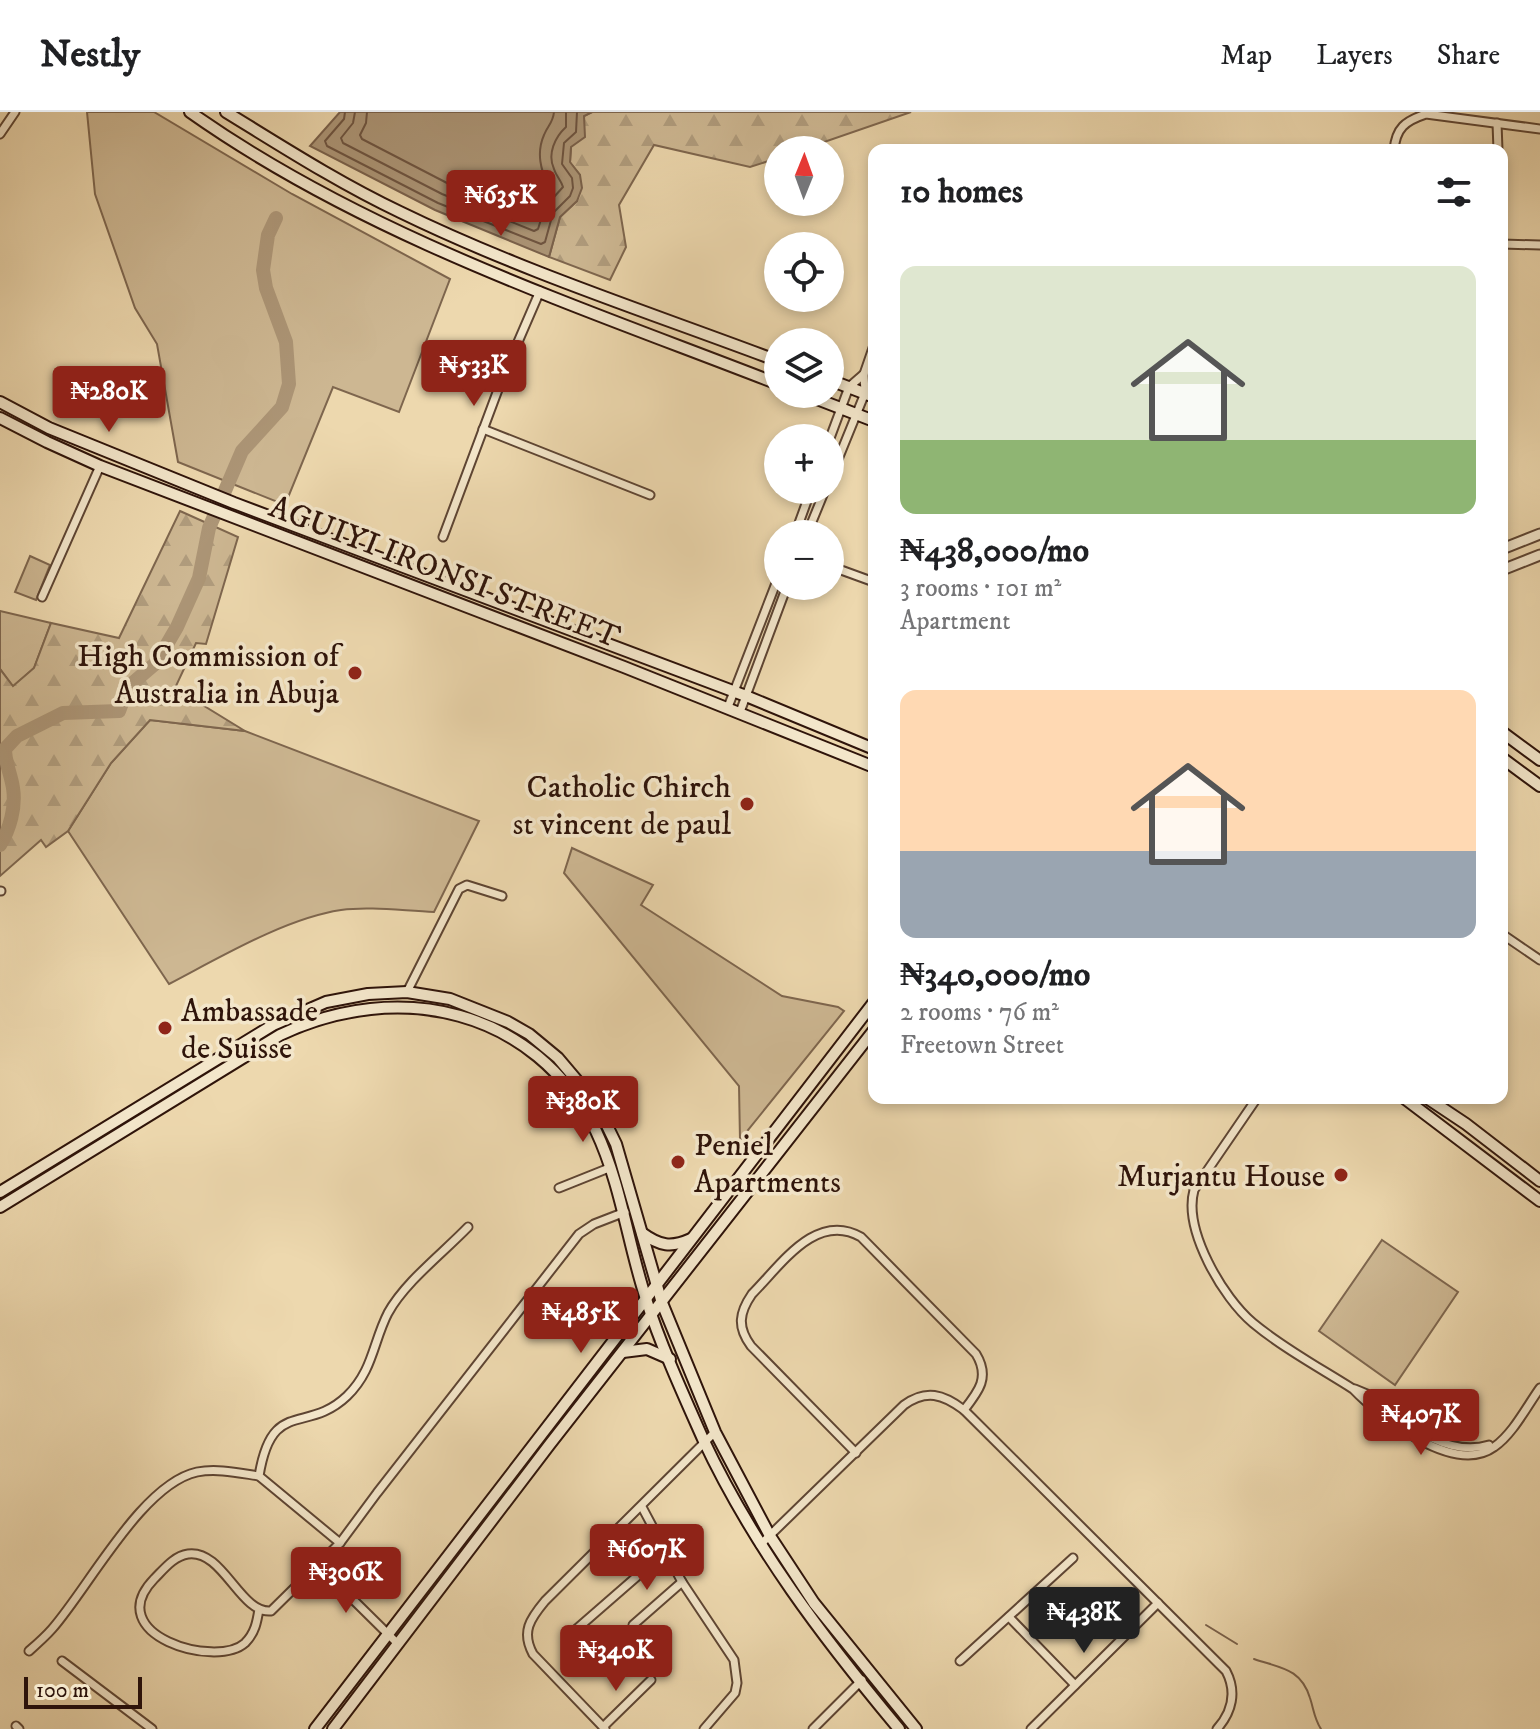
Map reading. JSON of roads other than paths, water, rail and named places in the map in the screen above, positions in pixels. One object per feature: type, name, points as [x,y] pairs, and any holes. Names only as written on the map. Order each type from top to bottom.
[{"type":"main road","points":[[190,112],[287,173],[395,229],[540,291],[764,379]]},
{"type":"main road","points":[[226,112],[307,163],[399,212],[503,258],[764,356]]},
{"type":"main road","points":[[844,385],[868,394]]},
{"type":"main road","name":"AGUIYI IRONSI STREET","points":[[0,402],[49,428],[234,503],[746,696],[868,747]]},
{"type":"main road","points":[[840,408],[868,419]]},
{"type":"main road","name":"AGUIYI IRONSI STREET","points":[[0,418],[100,466],[728,707],[868,765]]},
{"type":"main road","points":[[1508,736],[1540,760]]},
{"type":"main road","points":[[1508,762],[1540,786]]},
{"type":"main road","points":[[0,1192],[289,1016],[336,999],[407,992],[450,999],[489,1013],[529,1034],[558,1058],[586,1089],[608,1125],[636,1208],[662,1303],[715,1432],[770,1536],[814,1603],[916,1729]]},
{"type":"main road","points":[[0,1207],[280,1035],[332,1014],[391,1006],[437,1010],[493,1028],[523,1045],[540,1058],[577,1099],[596,1133],[623,1212],[652,1315],[704,1441],[760,1545],[803,1610],[899,1729]]},
{"type":"main road","points":[[315,1729],[868,1010]]},
{"type":"main road","points":[[333,1729],[868,1038]]},
{"type":"main road","points":[[1412,1104],[1540,1201]]},
{"type":"main road","points":[[1436,1104],[1540,1181]]},
{"type":"main road","points":[[642,1233],[662,1245],[679,1245],[693,1238]]},
{"type":"main road","points":[[623,1352],[647,1349],[670,1359]]},
{"type":"street","points":[[0,134],[15,112]]},
{"type":"street","points":[[1395,144],[1401,126],[1426,114],[1540,129]]},
{"type":"street","points":[[1497,123],[1498,144]]},
{"type":"street","points":[[1508,244],[1540,245]]},
{"type":"street","points":[[443,537],[483,429],[540,291]]},
{"type":"street","points":[[844,399],[849,387],[864,374],[868,362]]},
{"type":"street","points":[[864,374],[868,388]]},
{"type":"street","points":[[844,446],[868,398]]},
{"type":"street","points":[[835,424],[840,408]]},
{"type":"street","points":[[483,429],[650,495]]},
{"type":"street","points":[[42,597],[100,466]]},
{"type":"street","points":[[1508,547],[1540,534]]},
{"type":"street","points":[[1508,568],[1540,555]]},
{"type":"street","points":[[844,571],[868,580]]},
{"type":"street","points":[[728,707],[769,600]]},
{"type":"street","points":[[740,712],[782,600]]},
{"type":"street","points":[[407,992],[459,889],[467,885],[502,896]]},
{"type":"street","points":[[1508,938],[1540,960]]},
{"type":"street","points":[[1253,1104],[1194,1190],[1191,1202],[1202,1247],[1227,1293],[1253,1323],[1353,1389],[1413,1436],[1452,1454],[1478,1455],[1494,1447],[1540,1388]]},
{"type":"street","points":[[559,1188],[609,1168]]},
{"type":"street","points":[[259,1609],[256,1627],[245,1642],[217,1652],[168,1642],[140,1618],[139,1603],[143,1590],[166,1567],[187,1554],[198,1554],[209,1559],[259,1609],[271,1611],[340,1543],[579,1234],[594,1224],[636,1208]]},
{"type":"street","points":[[259,1476],[262,1457],[273,1432],[285,1423],[330,1407],[349,1394],[372,1362],[388,1314],[399,1296],[468,1227]]},
{"type":"street","points":[[856,1453],[751,1346],[743,1336],[740,1324],[745,1305],[752,1294],[818,1232],[839,1229],[861,1237],[976,1354],[984,1371],[983,1382],[964,1410]]},
{"type":"street","points":[[760,1545],[904,1405],[928,1394],[945,1397],[964,1410],[1217,1661],[1231,1681],[1233,1695],[1231,1706],[1217,1729]]},
{"type":"street","points":[[651,1680],[604,1728],[533,1654],[527,1643],[528,1626],[545,1601],[715,1432]]},
{"type":"street","points":[[29,1651],[51,1630],[139,1514],[168,1485],[198,1472],[223,1471],[259,1476],[340,1543]]},
{"type":"street","points":[[642,1507],[682,1582],[727,1649],[736,1671],[735,1693],[729,1704],[704,1729]]},
{"type":"street","points":[[572,1633],[665,1552]]},
{"type":"street","points":[[960,1661],[1073,1558]]},
{"type":"street","points":[[318,1565],[397,1643]]},
{"type":"street","points":[[633,1625],[682,1582]]},
{"type":"street","points":[[1031,1729],[1158,1603]]},
{"type":"street","points":[[1009,1617],[1075,1685]]},
{"type":"street","points":[[62,1661],[152,1729]]},
{"type":"street","points":[[813,1729],[869,1674]]},
{"type":"water","points":[[340,112],[592,112],[584,116],[585,137],[571,147],[570,162],[580,175],[582,188],[577,201],[560,217],[549,257],[435,210],[310,146]]},
{"type":"waterway","points":[[0,845],[14,803],[5,749],[17,736],[63,713],[119,711],[128,687],[156,663],[177,627],[199,578],[209,528],[242,451],[282,407],[289,384],[286,342],[266,288],[263,270],[268,235],[276,218]]},
{"type":"waterway","points":[[1206,1625],[1237,1644]]},
{"type":"waterway","points":[[1254,1659],[1281,1667],[1301,1681],[1321,1729]]},
{"type":"place","name":"High Commission of Australia in Abuja","points":[[355,673]]},
{"type":"place","name":"Catholic Chirch st vincent de paul","points":[[747,804]]},
{"type":"place","name":"Ambassade de Suisse","points":[[165,1028]]},
{"type":"place","name":"Peniel Apartments","points":[[678,1162]]},
{"type":"place","name":"Murjantu House","points":[[1341,1175]]}]
